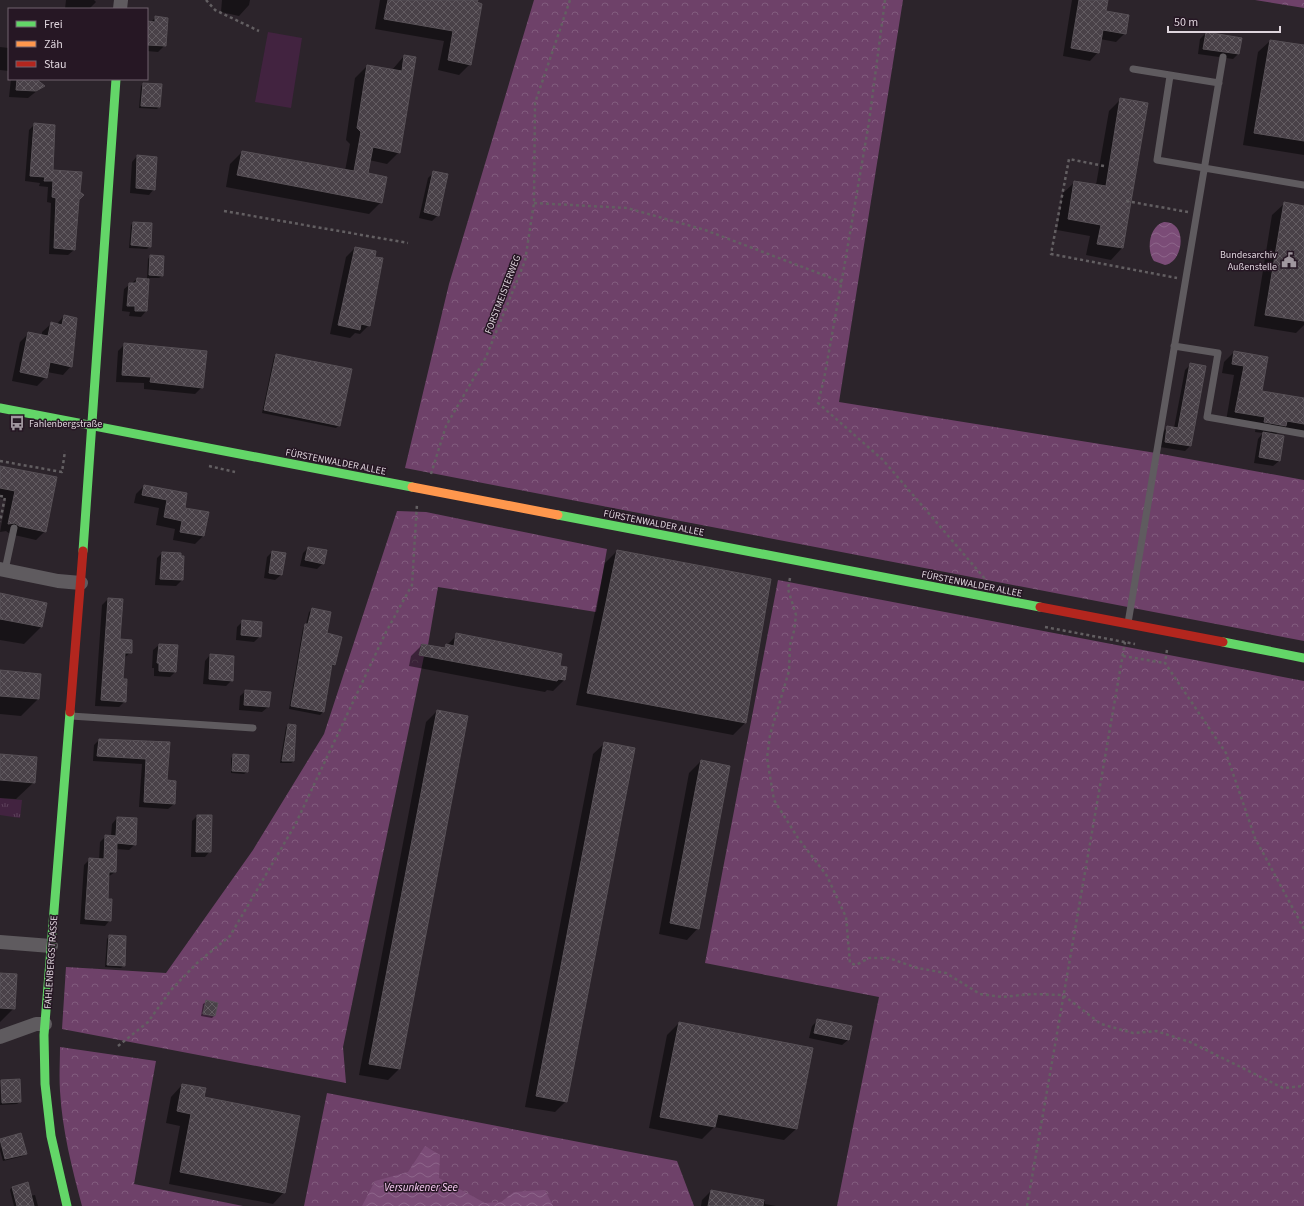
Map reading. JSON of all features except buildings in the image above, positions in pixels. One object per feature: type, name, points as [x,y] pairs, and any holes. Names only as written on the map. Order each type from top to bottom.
[{"type":"main road","name":"FAHLENBERGSTRASSE","points":[[68,1206],[50,1136],[45,1084],[45,1024],[81,583],[116,80]]},
{"type":"main road","name":"FÜRSTENWALDER ALLEE","points":[[0,408],[1304,658]]},
{"type":"street","points":[[3,570],[58,581],[81,583]]},
{"type":"street","points":[[0,942],[51,946]]},
{"type":"street","points":[[0,1037],[36,1024],[45,1024]]},
{"type":"lane","points":[[1128,624],[1223,57]]},
{"type":"lane","points":[[1133,69],[1219,83]]},
{"type":"lane","points":[[1170,76],[1157,160],[1304,185]]},
{"type":"lane","points":[[1174,346],[1218,353],[1207,417],[1304,434]]},
{"type":"lane","points":[[3,570],[14,528]]},
{"type":"lane","points":[[69,716],[253,728]]},
{"type":"path","points":[[206,0],[215,10],[259,31]]},
{"type":"path","name":"FORSTMEISTERWEG","points":[[118,1046],[148,1022],[172,990],[198,963],[230,936],[295,825],[386,632],[412,585],[415,556],[416,506],[427,490],[446,426],[486,356],[525,261],[534,203],[535,103],[570,0]]},
{"type":"path","points":[[886,0],[869,122],[842,282],[824,379],[818,403],[883,460],[990,585]]},
{"type":"path","points":[[1104,166],[1069,159],[1051,254],[1185,280]]},
{"type":"path","points":[[1126,201],[1196,213]]},
{"type":"path","points":[[534,203],[627,208],[705,230],[842,282]]},
{"type":"path","points":[[224,211],[408,243]]},
{"type":"path","points":[[0,461],[62,472],[65,451]]},
{"type":"path","points":[[0,496],[5,497],[0,522]]},
{"type":"path","points":[[790,578],[788,589],[796,615],[790,645],[789,671],[770,735],[767,758],[774,800],[798,838],[827,876],[846,917],[850,942],[850,963],[856,965],[869,958],[889,958],[916,968],[946,973],[980,994],[1002,997],[1032,994],[1064,996],[1101,1024],[1133,1033],[1156,1031],[1190,1042],[1283,1088],[1304,1086]]},
{"type":"path","points":[[1027,1206],[1128,624]]},
{"type":"path","points":[[1167,650],[1165,663],[1226,753],[1255,838],[1304,930]]},
{"type":"path","points":[[1122,656],[1165,663]]},
{"type":"green space","points":[[534,0],[903,0],[839,402],[1156,453],[1304,480],[1304,641],[405,468],[449,284]]},
{"type":"green space","points":[[1255,0],[1304,0],[1304,8]]},
{"type":"green space","points":[[268,32],[302,38],[291,108],[255,102]]},
{"type":"green space","points":[[397,511],[426,512],[607,549],[596,612],[438,587],[428,645],[421,644],[419,655],[424,656],[343,1047],[346,1083],[62,1029],[66,967],[166,973],[253,850],[324,734]]},
{"type":"green space","points":[[778,580],[1304,681],[1304,1206],[837,1206],[879,997],[705,963]]},
{"type":"green space","points":[[0,798],[22,800],[20,818],[0,815]]},
{"type":"green space","points":[[60,1047],[156,1061],[134,1184],[243,1206],[82,1206],[71,1163],[63,1120],[60,1085]]},
{"type":"green space","points":[[327,1093],[677,1161],[694,1206],[304,1206]]},
{"type":"water","points":[[1164,222],[1172,223],[1177,228],[1180,234],[1181,242],[1176,257],[1165,265],[1154,261],[1150,251],[1150,239],[1152,233],[1159,224]]},
{"type":"water","name":"Versunkener See","points":[[425,1146],[440,1155],[439,1178],[485,1203],[501,1202],[514,1192],[545,1190],[553,1206],[362,1206],[375,1181],[408,1172]]},
{"type":"traffic: fast","points":[[83,551],[116,80]]},
{"type":"traffic: fast","points":[[0,408],[412,487]]},
{"type":"traffic: fast","points":[[558,515],[1040,607]]},
{"type":"traffic: fast","points":[[1223,642],[1304,658]]},
{"type":"traffic: fast","points":[[67,1206],[51,1136],[45,1084],[44,1035],[70,712]]},
{"type":"traffic: slow","points":[[412,487],[558,515]]},
{"type":"traffic: jam","points":[[70,712],[83,551]]},
{"type":"traffic: jam","points":[[1040,607],[1223,642]]},
{"type":"place","name":"Bundesarchiv Außenstelle","points":[[1289,260]]},
{"type":"place","name":"Fahlenbergstraße","points":[[17,423]]}]
